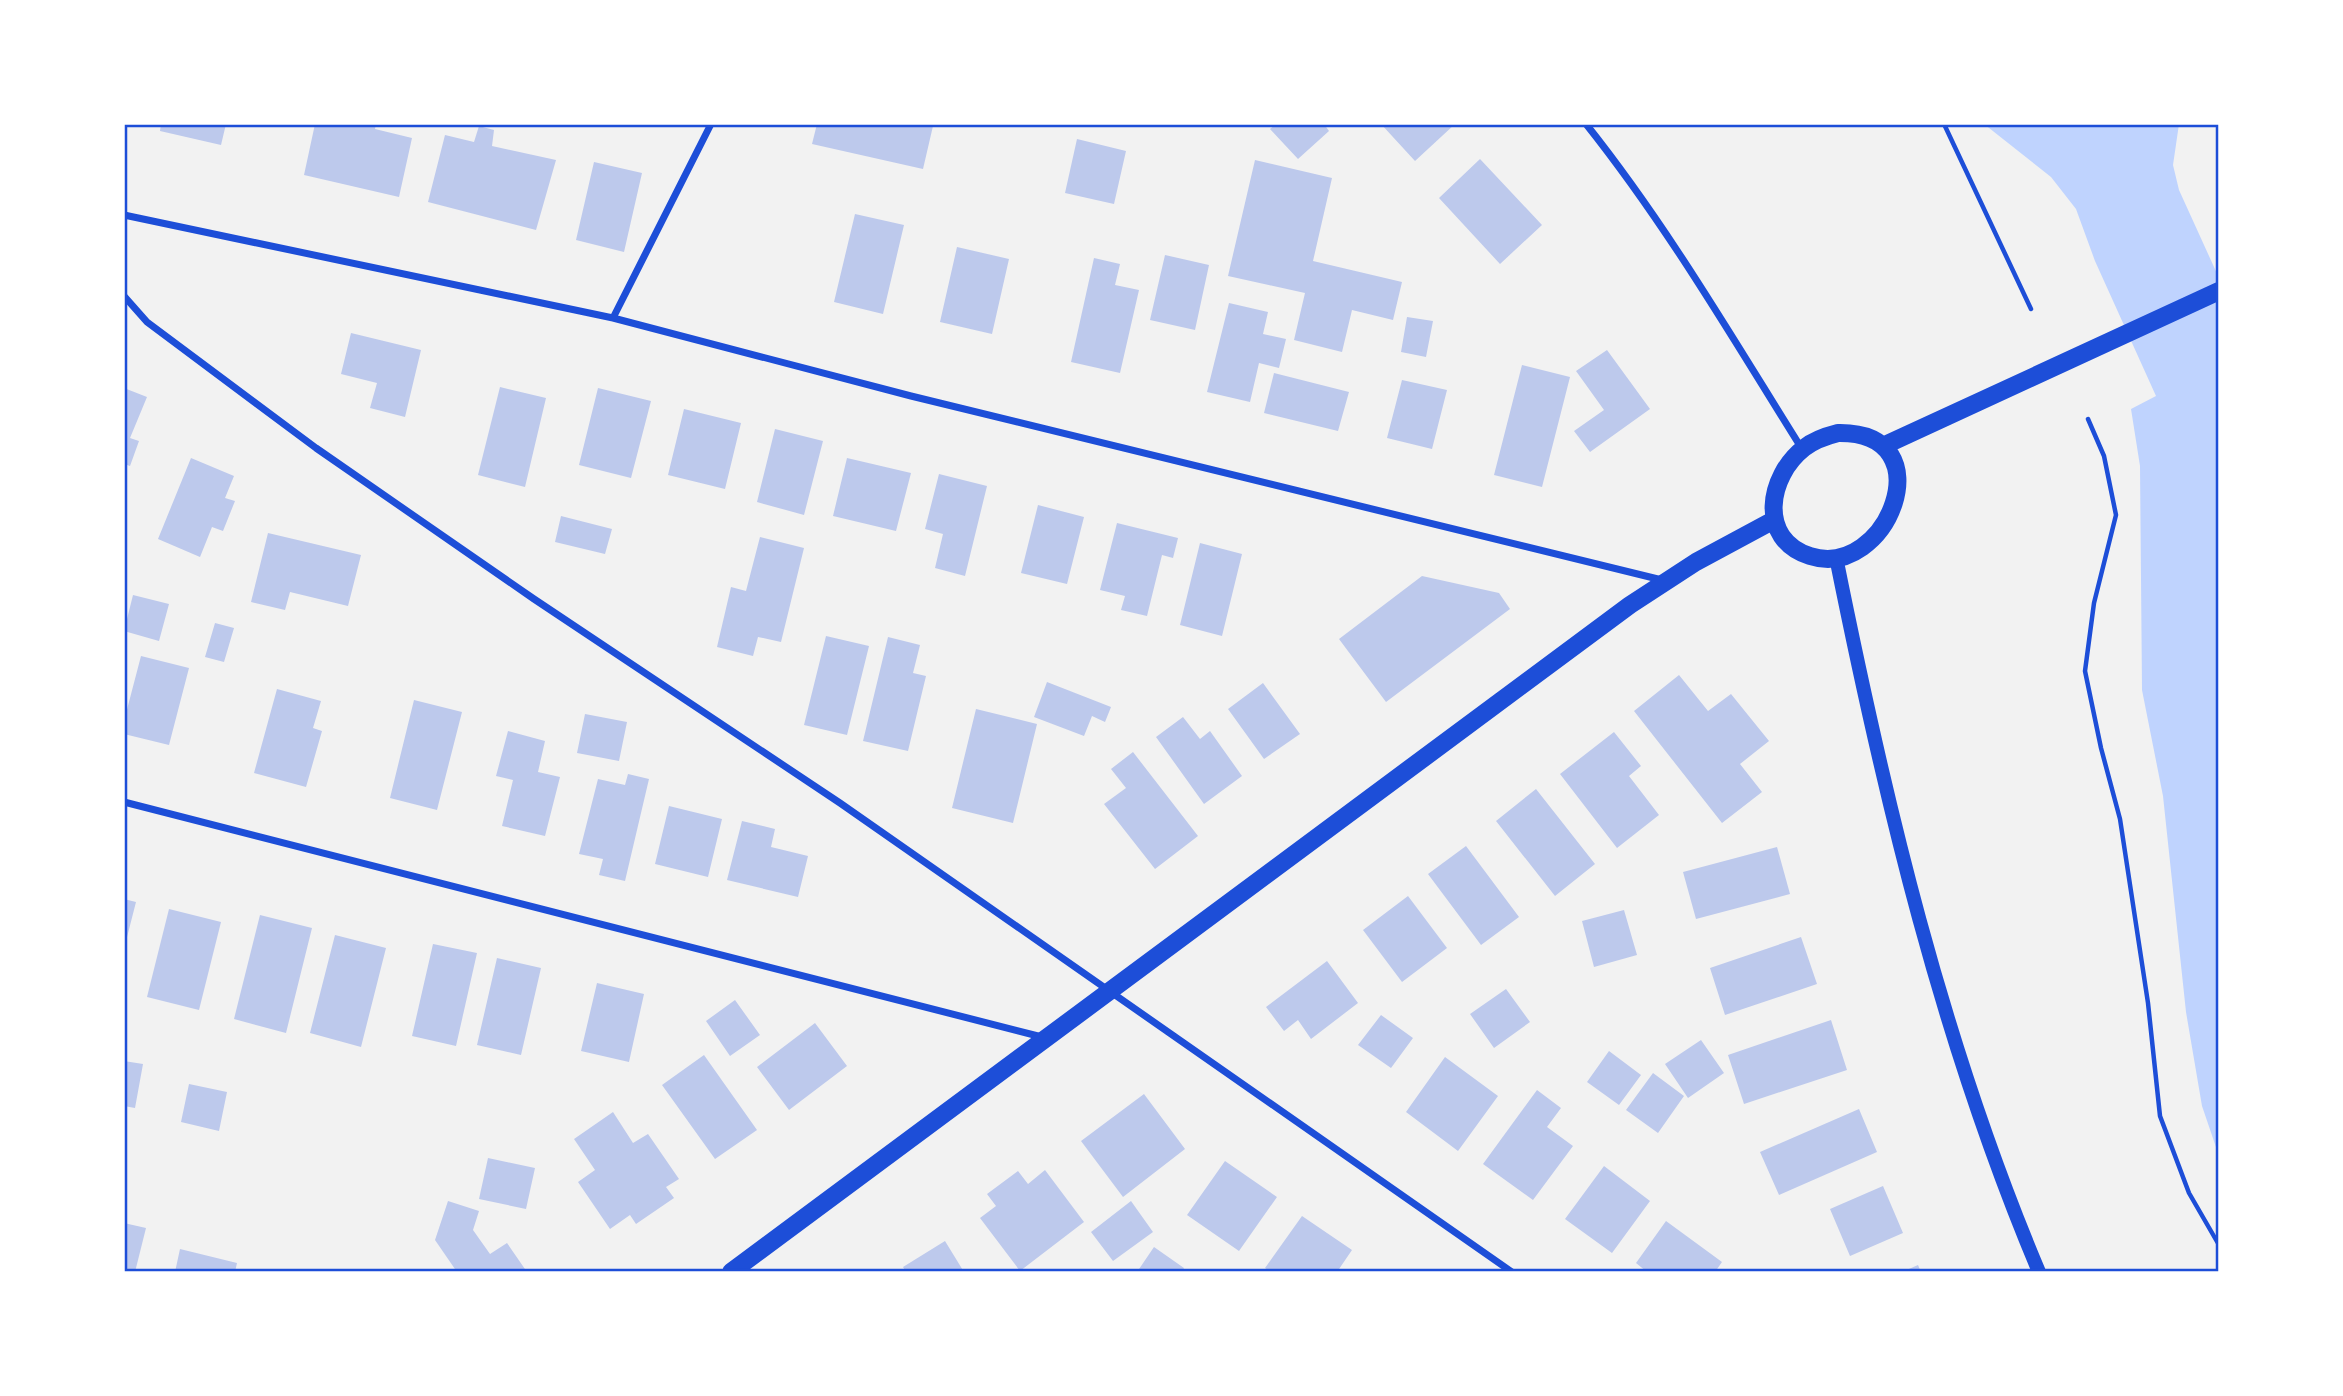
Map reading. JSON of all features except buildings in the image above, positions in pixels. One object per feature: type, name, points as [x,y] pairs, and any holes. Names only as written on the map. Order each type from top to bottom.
[{"type":"main road","points":[[1883,446],[2219,290]]},
{"type":"main road","points":[[1838,433],[1858,433],[1883,446],[1898,473],[1899,492],[1893,510],[1875,535],[1863,545],[1836,557],[1815,558],[1804,554],[1784,539],[1774,520],[1776,484],[1802,449],[1838,433]]},
{"type":"main road","points":[[731,1272],[1666,581],[1774,520]]},
{"type":"main road","points":[[1836,557],[1881,776],[1937,988],[1973,1102],[2039,1272]]},
{"type":"street","points":[[613,318],[711,124]]},
{"type":"street","points":[[1586,124],[1629,179],[1675,246],[1802,449]]},
{"type":"street","points":[[124,215],[613,318],[924,400],[1666,581]]},
{"type":"street","points":[[124,296],[147,322],[316,448],[534,599],[841,803],[1511,1272]]},
{"type":"street","points":[[124,802],[1046,1038]]},
{"type":"path","points":[[1944,124],[2031,309]]},
{"type":"path","points":[[2088,419],[2104,456],[2116,515],[2095,603],[2085,671],[2101,748],[2120,819],[2148,1003],[2160,1116],[2189,1193],[2219,1245]]},
{"type":"water","points":[[1984,124],[2179,124],[2173,165],[2179,190],[2219,278],[2219,1156],[2202,1106],[2186,1012],[2163,796],[2142,690],[2140,466],[2131,409],[2156,396],[2095,261],[2076,209],[2051,177]]}]
